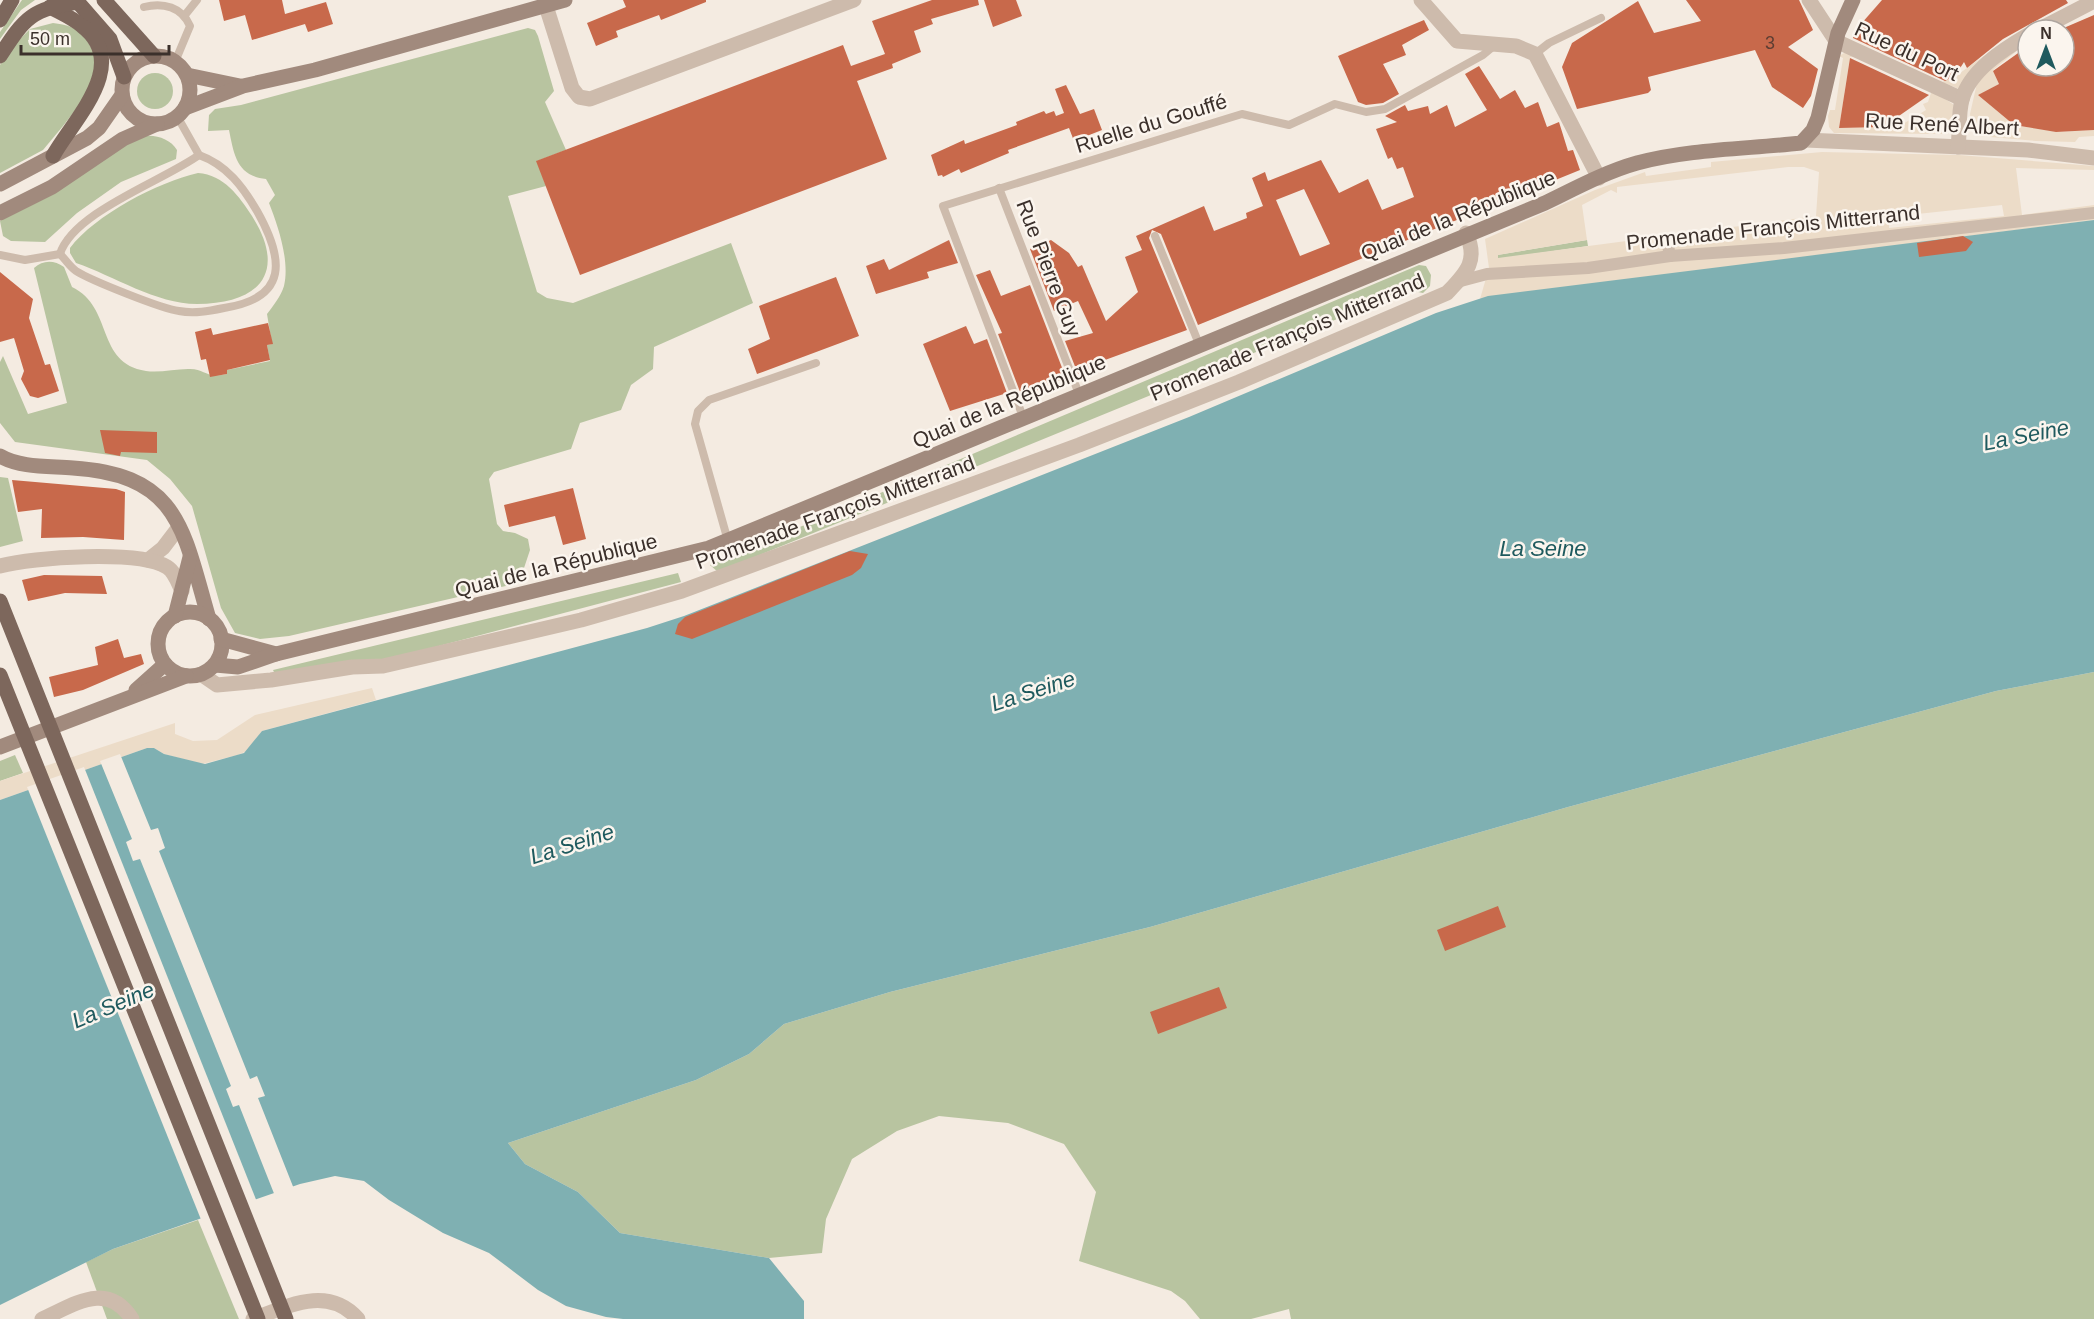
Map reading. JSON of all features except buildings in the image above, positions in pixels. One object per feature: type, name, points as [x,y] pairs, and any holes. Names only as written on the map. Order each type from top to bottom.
[{"type":"main road","points":[[0,20],[12,0]]},
{"type":"main road","points":[[104,0],[154,56]]},
{"type":"main road","points":[[0,213],[52,187],[123,139],[243,86],[315,70],[565,0]]},
{"type":"main road","points":[[1806,140],[1818,118],[1836,41],[1853,0]]},
{"type":"main road","points":[[0,56],[34,13],[77,1],[110,39],[124,77],[122,95],[99,128],[87,138],[0,184]]},
{"type":"main road","points":[[50,7],[84,27],[98,45],[102,63],[101,74],[93,94],[53,156]]},
{"type":"main road","points":[[124,77],[136,62],[154,56],[175,62],[187,75],[190,95],[181,112]]},
{"type":"main road","points":[[187,75],[243,86]]},
{"type":"main road","points":[[122,95],[134,116],[157,123]]},
{"type":"main road","name":"Quai de la République","points":[[215,665],[238,667],[276,654],[576,583],[709,548],[1638,163],[1806,140]]},
{"type":"main road","points":[[0,456],[25,464],[120,474],[140,483],[160,498],[179,527],[209,619]]},
{"type":"main road","points":[[190,557],[175,616],[164,626],[159,636],[158,646],[165,664],[174,672],[194,675]]},
{"type":"main road","points":[[0,601],[286,1319]]},
{"type":"main road","points":[[0,747],[129,696],[194,675],[215,665],[220,655],[221,639],[217,626],[209,619],[194,613],[175,616]]},
{"type":"main road","points":[[221,639],[276,654]]},
{"type":"main road","points":[[129,696],[165,664]]},
{"type":"main road","points":[[0,675],[258,1319]]},
{"type":"street","points":[[546,6],[572,88],[579,96],[590,99],[854,0]]},
{"type":"street","points":[[1421,0],[1457,41],[1516,46],[1535,54],[1599,178]]},
{"type":"street","points":[[1809,0],[1836,41]]},
{"type":"street","points":[[2056,18],[2077,4],[2094,1]]},
{"type":"street","name":"Rue du Port","points":[[1836,41],[1962,99]]},
{"type":"street","points":[[1958,147],[1962,99],[1971,81],[1988,63],[2016,42]]},
{"type":"street","name":"Rue René Albert","points":[[1806,140],[2076,154],[2094,158]]},
{"type":"street","name":"Rue René Albert","points":[[2076,154],[2094,151]]},
{"type":"street","name":"Promenade François Mitterrand","points":[[1457,282],[1487,274],[1588,268],[1670,256],[1784,248],[2094,213]]},
{"type":"street","name":"Promenade François Mitterrand","points":[[194,675],[217,685],[298,677],[352,667],[383,666],[581,620],[682,591],[891,516],[919,503],[1213,392],[1447,293],[1469,268],[1473,248],[1466,233]]},
{"type":"street","points":[[1667,240],[1670,256]]},
{"type":"street","points":[[148,560],[163,548],[179,527]]},
{"type":"street","points":[[0,566],[42,558],[148,560],[168,568],[182,591]]},
{"type":"street","points":[[42,1319],[91,1298],[100,1297],[116,1302],[132,1319]]},
{"type":"street","points":[[253,1319],[303,1300],[339,1304],[358,1319]]},
{"type":"lane","points":[[185,15],[197,0]]},
{"type":"lane","points":[[144,7],[162,5],[185,15],[190,26],[175,62]]},
{"type":"lane","points":[[1535,54],[1549,43],[1601,18]]},
{"type":"lane","name":"Ruelle du Gouffé","points":[[1023,417],[943,206],[1242,114],[1289,125],[1335,104],[1366,112],[1385,109],[1483,55],[1496,45]]},
{"type":"lane","points":[[181,112],[199,155]]},
{"type":"lane","points":[[199,155],[211,159],[241,185],[275,247],[277,263],[272,282],[260,298],[241,306],[203,312],[164,309],[76,271],[60,254],[64,243],[77,228],[112,204],[199,155]]},
{"type":"lane","name":"Rue Pierre Guy","points":[[999,188],[1079,394]]},
{"type":"lane","points":[[1155,236],[1199,344]]},
{"type":"lane","points":[[0,255],[24,260],[60,254]]},
{"type":"lane","points":[[728,540],[695,424],[698,411],[709,400],[816,363]]},
{"type":"green space","points":[[22,0],[35,0],[21,10],[0,39],[0,32]]},
{"type":"green space","points":[[53,23],[70,27],[82,34],[97,61],[86,96],[43,150],[0,173],[0,65],[15,44],[30,29]]},
{"type":"green space","points":[[528,28],[535,30],[538,36],[554,91],[545,102],[566,150],[537,161],[546,186],[508,196],[537,292],[547,298],[573,303],[731,243],[753,303],[654,347],[653,369],[631,385],[621,410],[580,423],[571,449],[494,472],[489,479],[497,524],[503,531],[528,539],[530,550],[519,583],[289,636],[260,639],[235,633],[221,608],[192,506],[170,479],[147,460],[15,442],[0,423],[0,362],[3,356],[28,414],[67,403],[34,268],[41,263],[49,262],[64,267],[72,287],[85,296],[94,307],[111,346],[130,366],[156,372],[194,369],[220,375],[227,374],[227,370],[270,361],[267,345],[272,344],[267,314],[281,293],[285,276],[282,244],[269,203],[275,195],[266,179],[249,174],[243,169],[235,156],[229,130],[208,131],[209,115],[215,109],[241,105]]},
{"type":"green space","points":[[155,73],[168,78],[173,91],[168,104],[155,109],[142,104],[137,91],[142,78]]},
{"type":"green space","points":[[146,136],[160,137],[171,143],[177,150],[176,159],[121,182],[77,213],[45,242],[11,241],[3,236],[0,221],[5,216],[123,143]]},
{"type":"green space","points":[[198,173],[216,178],[230,188],[247,208],[263,236],[267,254],[267,269],[261,281],[251,291],[219,303],[182,303],[135,288],[76,263],[70,253],[70,248],[111,212],[147,192],[182,177]]},
{"type":"green space","points":[[1587,240],[1588,246],[1498,259],[1497,255]]},
{"type":"green space","points":[[1419,265],[1426,266],[1431,275],[1430,286],[1423,293],[1408,290],[718,572],[710,565]]},
{"type":"green space","points":[[0,477],[8,478],[23,541],[0,547]]},
{"type":"green space","points":[[678,573],[681,582],[382,661],[275,674],[273,670]]},
{"type":"green space","points":[[2094,672],[2094,1319],[1291,1319],[1289,1309],[1251,1319],[1200,1319],[1185,1301],[1171,1291],[1079,1261],[1096,1192],[1064,1144],[1008,1123],[939,1116],[897,1131],[852,1159],[826,1219],[822,1253],[769,1258],[620,1233],[578,1192],[525,1164],[508,1143],[696,1080],[749,1054],[784,1024],[890,992],[1150,927],[1568,807],[1996,691]]},
{"type":"green space","points":[[15,755],[23,773],[0,781],[0,761]]},
{"type":"green space","points":[[198,1220],[239,1319],[107,1319],[86,1262],[113,1249]]},
{"type":"shaded area","points":[[2002,43],[1959,89],[1942,82],[1953,78]]},
{"type":"shaded area","points":[[2016,50],[1993,70],[1999,84],[1981,94],[1983,99],[2014,125],[2058,132],[2094,130],[2094,136],[2079,137],[2075,142],[1979,136],[1972,130],[1970,114],[1977,83],[1988,70]]},
{"type":"shaded area","points":[[1846,52],[1855,56],[1850,57],[1839,128],[1885,127],[1894,122],[1898,127],[1926,110],[1923,104],[1928,102],[1932,90],[1954,105],[1950,129],[1942,134],[1834,133],[1829,127],[1828,116],[1830,110],[1835,110],[1843,58],[1839,56]]},
{"type":"shaded area","points":[[1822,152],[1959,155],[2094,166],[2094,170],[2016,168],[2022,215],[2094,205],[2094,220],[1480,299],[1489,268],[1485,239],[1595,190],[1645,172],[1646,176],[1711,167],[1711,162]],"holes":[[[1804,167],[1819,172],[1816,216],[1498,258],[1498,255],[1587,240],[1582,205],[1611,190],[1617,193],[1617,187]],[[2002,205],[2004,216],[1889,228],[1889,217]]]},
{"type":"shaded area","points":[[372,688],[376,700],[262,731],[247,751],[238,755],[202,764],[164,754],[154,748],[147,748],[0,800],[0,781],[175,723],[175,734],[193,741],[217,740],[255,715]]},
{"type":"water","name":"La Seine","points":[[2094,220],[2094,672],[1996,691],[1568,807],[1150,927],[890,992],[784,1024],[749,1054],[696,1080],[508,1143],[525,1164],[578,1192],[620,1233],[769,1258],[804,1301],[804,1319],[623,1319],[606,1317],[566,1306],[538,1290],[489,1253],[443,1233],[389,1200],[364,1181],[335,1176],[300,1184],[113,1249],[0,1305],[0,800],[147,748],[154,748],[164,754],[205,764],[244,753],[262,731],[647,628],[684,616],[1189,417],[1436,313],[1488,296]]},
{"type":"pier","points":[[120,754],[151,830],[158,828],[165,848],[159,851],[250,1079],[257,1076],[265,1096],[258,1098],[294,1189],[275,1196],[239,1105],[233,1107],[226,1089],[231,1086],[140,859],[133,861],[126,842],[132,839],[100,761]]},
{"type":"pier","points":[[84,767],[257,1202],[202,1222],[27,787]]}]
